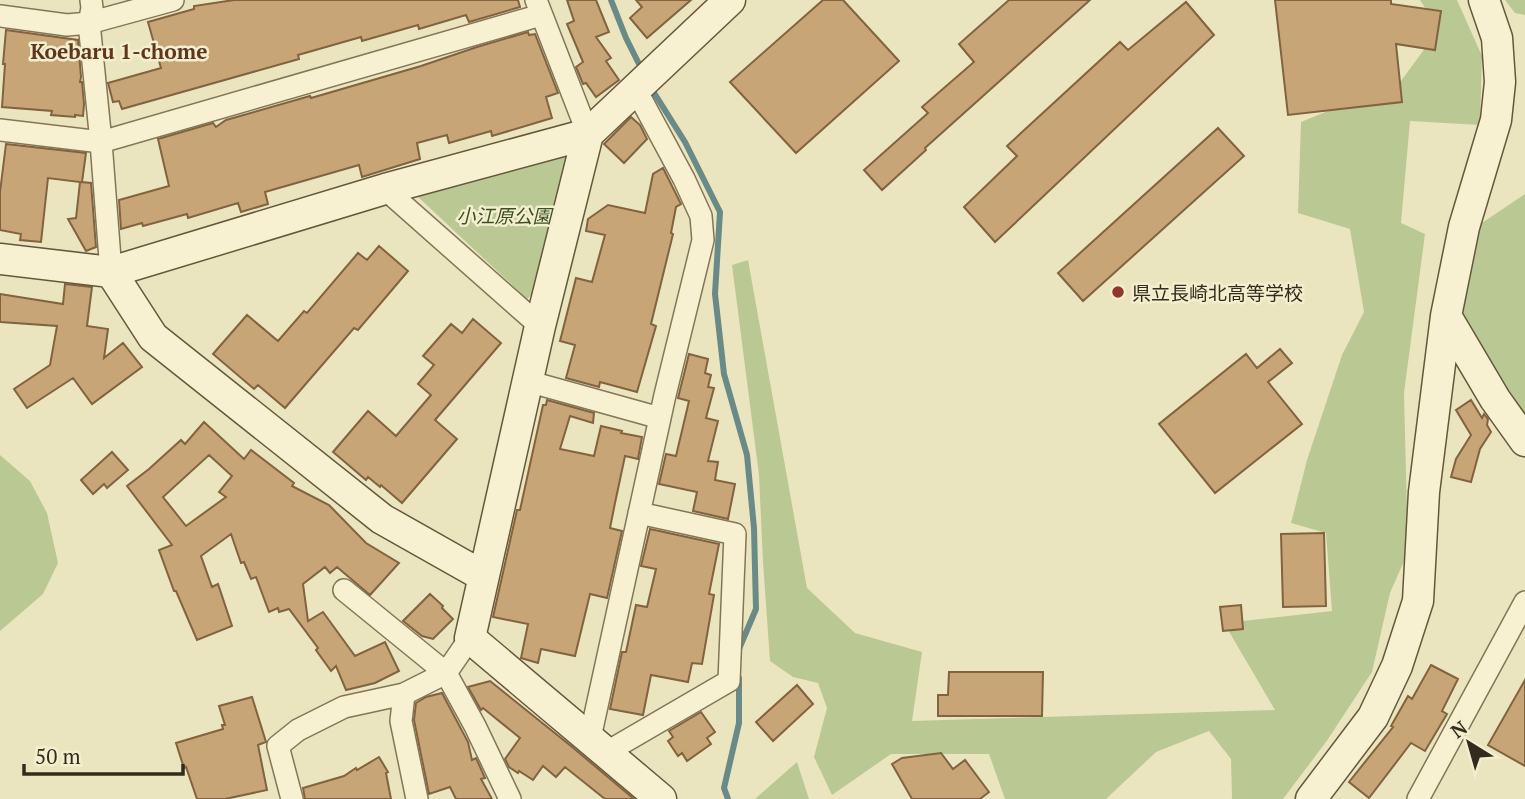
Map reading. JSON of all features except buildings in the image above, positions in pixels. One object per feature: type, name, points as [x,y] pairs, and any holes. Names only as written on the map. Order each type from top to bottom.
[{"type":"street","points":[[91,0],[89,23],[111,272],[153,337],[382,519],[483,576]]},
{"type":"street","points":[[0,16],[67,25],[89,23],[173,0]]},
{"type":"street","points":[[1311,799],[1373,717],[1397,666],[1418,601],[1424,492],[1446,316],[1464,227],[1496,120],[1500,82],[1497,38],[1484,0]]},
{"type":"street","points":[[0,259],[111,272],[385,189],[588,134],[724,2]]},
{"type":"street","points":[[0,130],[101,142],[539,7],[588,134],[527,381],[470,638],[446,673],[404,694],[344,707],[298,730],[278,746],[292,799]]},
{"type":"street","points":[[598,745],[639,513],[703,240],[701,216],[635,88]]},
{"type":"street","points":[[385,189],[540,326]]},
{"type":"street","points":[[1446,316],[1495,399],[1525,441]]},
{"type":"street","points":[[527,381],[660,418]]},
{"type":"street","points":[[598,745],[729,681],[735,534],[639,513]]},
{"type":"street","points":[[344,590],[446,673],[510,799]]},
{"type":"street","points":[[1418,799],[1522,612]]},
{"type":"street","points":[[470,638],[662,799]]},
{"type":"street","points":[[404,694],[401,721],[416,799]]},
{"type":"green space","points":[[1420,0],[1457,0],[1482,56],[1480,125],[1410,121],[1401,223],[1425,234],[1404,393],[1408,552],[1390,593],[1372,672],[1326,742],[1283,799],[1232,799],[1231,759],[1209,731],[1156,752],[1106,799],[1005,799],[989,754],[891,754],[832,795],[814,757],[827,708],[818,683],[793,677],[770,661],[759,475],[732,265],[748,260],[807,588],[855,633],[922,652],[912,721],[1275,710],[1224,623],[1332,611],[1326,533],[1291,523],[1307,460],[1342,355],[1364,312],[1350,229],[1298,213],[1301,122],[1401,81],[1439,29]]},
{"type":"green space","points":[[1505,0],[1525,0],[1525,15],[1515,13]]},
{"type":"green space","name":"小江原公園","points":[[561,149],[566,156],[534,293],[527,299],[416,195]]},
{"type":"green space","points":[[1525,194],[1525,426],[1454,332],[1476,227]]},
{"type":"green space","points":[[0,455],[30,481],[47,513],[58,563],[43,594],[0,631]]},
{"type":"green space","points":[[797,762],[809,799],[755,799]]},
{"type":"waterway","points":[[611,0],[643,72]]},
{"type":"waterway","points":[[651,88],[685,142],[720,212],[715,294],[724,374],[747,455],[754,528],[756,609],[739,649]]},
{"type":"waterway","points":[[728,799],[724,788],[739,723],[739,678]]},
{"type":"place","name":"県立長崎北高等学校","points":[[1118,292]]},
{"type":"district","name":"Koebaru 1-chome","points":[[119,51]]}]
